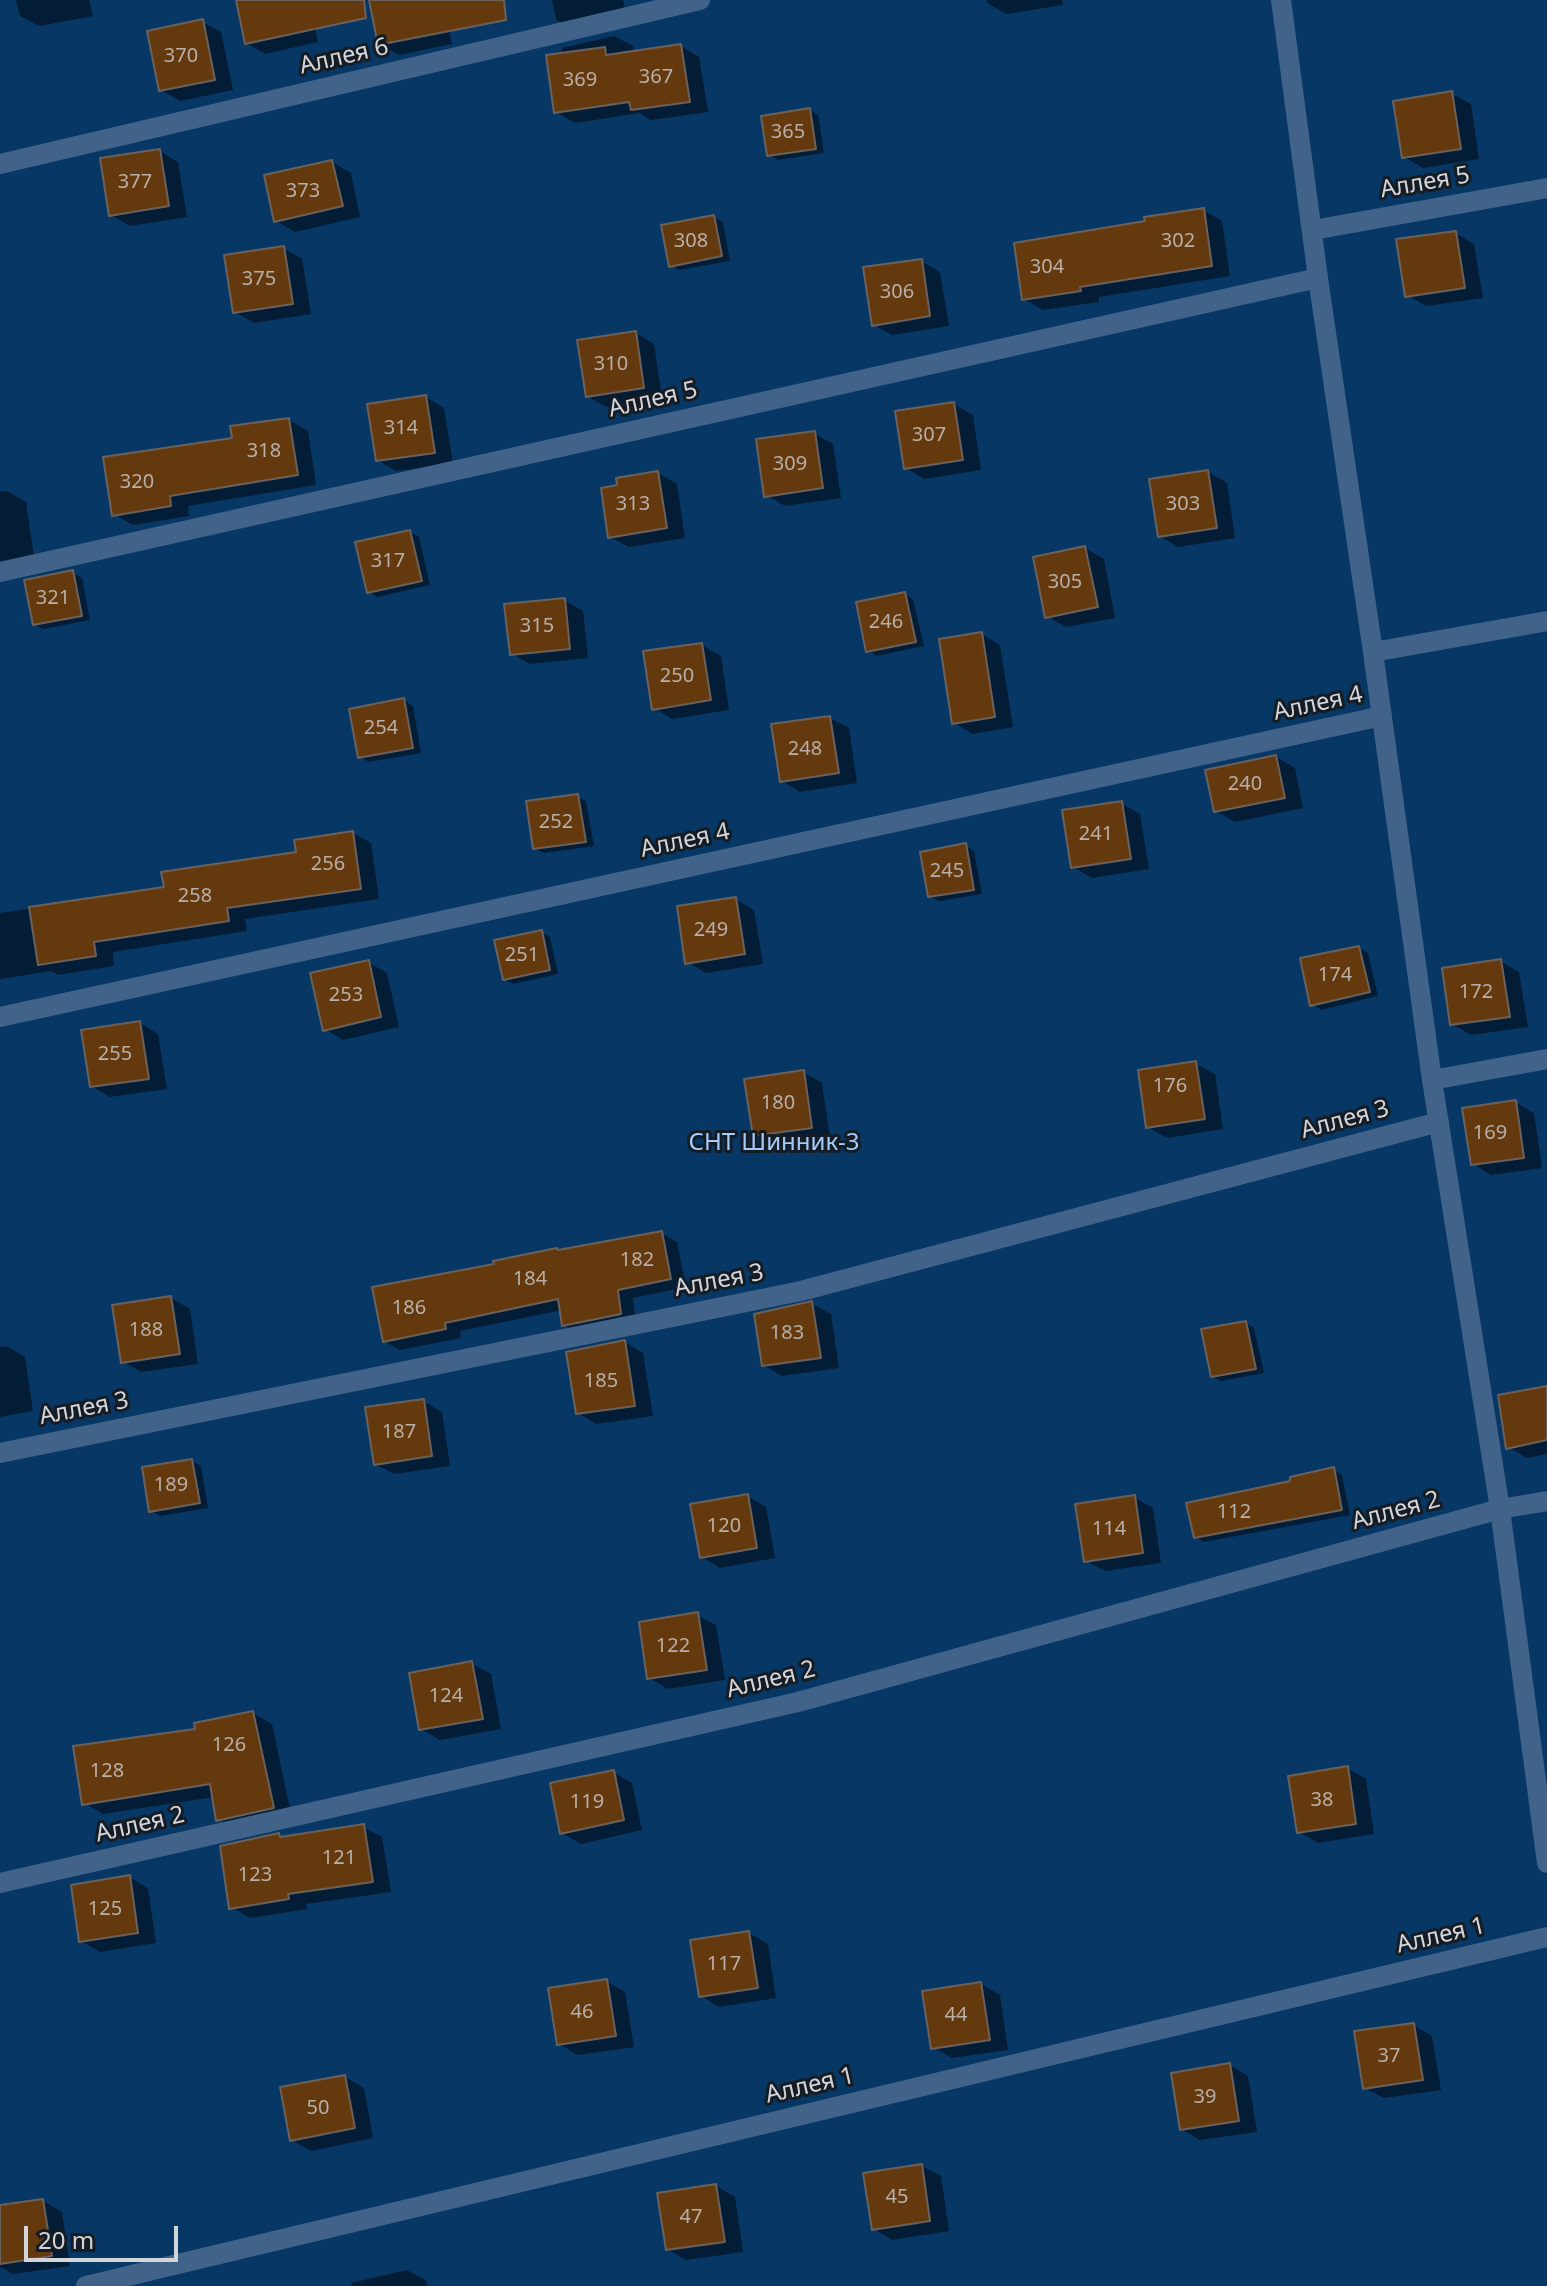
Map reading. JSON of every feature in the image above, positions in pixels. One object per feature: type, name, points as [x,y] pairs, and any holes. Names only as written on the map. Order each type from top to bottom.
[{"type":"lane","name":"Аллея 6","points":[[0,164],[700,0]]},
{"type":"lane","points":[[1281,0],[1432,1080],[1500,1509],[1547,1863]]},
{"type":"lane","name":"Аллея 5","points":[[1313,230],[1547,188]]},
{"type":"lane","name":"Аллея 5","points":[[0,572],[1318,278]]},
{"type":"lane","name":"Аллея 4","points":[[1373,652],[1547,621]]},
{"type":"lane","name":"Аллея 4","points":[[0,1017],[1382,716]]},
{"type":"lane","points":[[1432,1080],[1547,1059]]},
{"type":"lane","name":"Аллея 3","points":[[0,1453],[801,1291],[1439,1122]]},
{"type":"lane","name":"Аллея 2","points":[[0,1883],[798,1702],[1500,1509],[1547,1501]]},
{"type":"lane","name":"Аллея 1","points":[[86,2286],[1547,1937]]},
{"type":"green space","name":"СНТ Шинник-3","points":[[0,0],[1547,0],[1547,2286],[0,2286]]},
{"type":"building","points":[[236,0],[364,0],[366,18],[245,44]]},
{"type":"building","points":[[369,0],[504,0],[506,20],[378,45]]},
{"type":"building","points":[[203,19],[215,80],[159,91],[147,31]]},
{"type":"building","points":[[681,44],[690,102],[631,110],[629,102],[554,113],[546,55],[605,47],[606,55]]},
{"type":"building","points":[[1452,91],[1461,149],[1402,158],[1393,101]]},
{"type":"building","points":[[810,108],[816,149],[767,156],[761,116]]},
{"type":"building","points":[[160,149],[169,206],[109,216],[100,158]]},
{"type":"building","points":[[332,160],[343,206],[274,222],[264,175]]},
{"type":"building","points":[[1204,208],[1212,266],[1080,287],[1081,291],[1022,300],[1014,243]]},
{"type":"building","points":[[714,215],[722,256],[669,267],[661,225]]},
{"type":"building","points":[[1456,231],[1465,288],[1405,297],[1396,239]]},
{"type":"building","points":[[284,246],[293,304],[233,313],[224,255]]},
{"type":"building","points":[[922,259],[930,316],[872,326],[863,267]]},
{"type":"building","points":[[636,331],[644,388],[586,397],[577,340]]},
{"type":"building","points":[[426,395],[435,453],[376,461],[367,404]]},
{"type":"building","points":[[954,402],[963,460],[904,469],[895,411]]},
{"type":"building","points":[[289,418],[298,475],[170,496],[171,506],[112,516],[103,457],[232,438],[230,426]]},
{"type":"building","points":[[815,431],[823,488],[764,497],[756,439]]},
{"type":"building","points":[[1208,470],[1217,528],[1158,537],[1149,479]]},
{"type":"building","points":[[658,471],[667,528],[608,538],[601,488],[617,485],[616,478]]},
{"type":"building","points":[[410,530],[422,581],[367,593],[355,542]]},
{"type":"building","points":[[1085,546],[1098,607],[1045,618],[1033,557]]},
{"type":"building","points":[[73,570],[82,616],[33,625],[24,580]]},
{"type":"building","points":[[905,592],[916,642],[866,652],[856,602]]},
{"type":"building","points":[[565,598],[570,649],[510,655],[504,604]]},
{"type":"building","points":[[982,632],[995,717],[952,724],[939,639]]},
{"type":"building","points":[[702,643],[711,700],[652,710],[643,651]]},
{"type":"building","points":[[404,698],[413,748],[358,758],[349,709]]},
{"type":"building","points":[[830,716],[839,773],[780,782],[771,724]]},
{"type":"building","points":[[1276,755],[1285,798],[1214,812],[1205,770]]},
{"type":"building","points":[[578,794],[586,842],[533,849],[526,801]]},
{"type":"building","points":[[1122,801],[1131,859],[1071,868],[1062,810]]},
{"type":"building","points":[[353,831],[361,889],[227,908],[229,921],[94,942],[96,956],[38,965],[29,907],[164,887],[161,872],[296,852],[294,840]]},
{"type":"building","points":[[966,843],[974,890],[928,897],[920,852]]},
{"type":"building","points":[[736,897],[745,954],[685,964],[677,906]]},
{"type":"building","points":[[542,930],[550,970],[503,980],[494,940]]},
{"type":"building","points":[[1359,946],[1370,992],[1310,1006],[1300,958]]},
{"type":"building","points":[[1501,959],[1510,1017],[1450,1025],[1442,968]]},
{"type":"building","points":[[369,960],[381,1017],[323,1031],[310,973]]},
{"type":"building","points":[[140,1021],[149,1079],[90,1087],[81,1030]]},
{"type":"building","points":[[1196,1061],[1205,1119],[1146,1128],[1138,1070]]},
{"type":"building","points":[[804,1070],[812,1128],[753,1136],[744,1079]]},
{"type":"building","points":[[1516,1100],[1524,1158],[1471,1165],[1462,1108]]},
{"type":"building","points":[[662,1231],[671,1279],[618,1290],[621,1314],[562,1326],[558,1299],[445,1323],[446,1329],[383,1342],[372,1287],[494,1264],[493,1261],[557,1248]]},
{"type":"building","points":[[171,1296],[180,1354],[121,1363],[112,1305]]},
{"type":"building","points":[[812,1301],[821,1358],[762,1366],[754,1314]]},
{"type":"building","points":[[1246,1321],[1256,1369],[1211,1377],[1201,1329]]},
{"type":"building","points":[[625,1340],[635,1406],[576,1414],[566,1352]]},
{"type":"building","points":[[1547,1386],[1547,1440],[1506,1449],[1498,1395]]},
{"type":"building","points":[[424,1399],[432,1456],[374,1465],[365,1407]]},
{"type":"building","points":[[192,1459],[200,1503],[149,1512],[142,1467]]},
{"type":"building","points":[[1334,1467],[1342,1510],[1194,1538],[1186,1503],[1290,1481],[1290,1477]]},
{"type":"building","points":[[748,1494],[757,1548],[700,1558],[690,1504]]},
{"type":"building","points":[[1135,1495],[1143,1553],[1084,1562],[1075,1504]]},
{"type":"building","points":[[698,1612],[707,1670],[647,1679],[639,1622]]},
{"type":"building","points":[[472,1661],[483,1719],[419,1730],[409,1673]]},
{"type":"building","points":[[253,1711],[274,1808],[216,1821],[210,1784],[82,1805],[73,1746],[195,1729],[194,1723]]},
{"type":"building","points":[[1348,1766],[1356,1824],[1297,1833],[1288,1776]]},
{"type":"building","points":[[614,1770],[624,1820],[560,1834],[550,1783]]},
{"type":"building","points":[[364,1824],[373,1882],[288,1894],[289,1899],[229,1909],[220,1846],[279,1833],[280,1837]]},
{"type":"building","points":[[130,1875],[138,1933],[79,1942],[71,1885]]},
{"type":"building","points":[[749,1931],[758,1988],[699,1997],[690,1940]]},
{"type":"building","points":[[607,1979],[616,2036],[557,2045],[548,1988]]},
{"type":"building","points":[[981,1982],[990,2040],[931,2049],[922,1991]]},
{"type":"building","points":[[1414,2023],[1423,2080],[1363,2089],[1354,2031]]},
{"type":"building","points":[[1230,2063],[1239,2121],[1180,2130],[1171,2073]]},
{"type":"building","points":[[345,2075],[355,2128],[290,2141],[280,2087]]},
{"type":"building","points":[[922,2164],[930,2221],[872,2230],[863,2173]]},
{"type":"building","points":[[716,2184],[725,2242],[666,2250],[657,2193]]},
{"type":"building","points":[[43,2199],[52,2256],[0,2264],[0,2205]]}]
